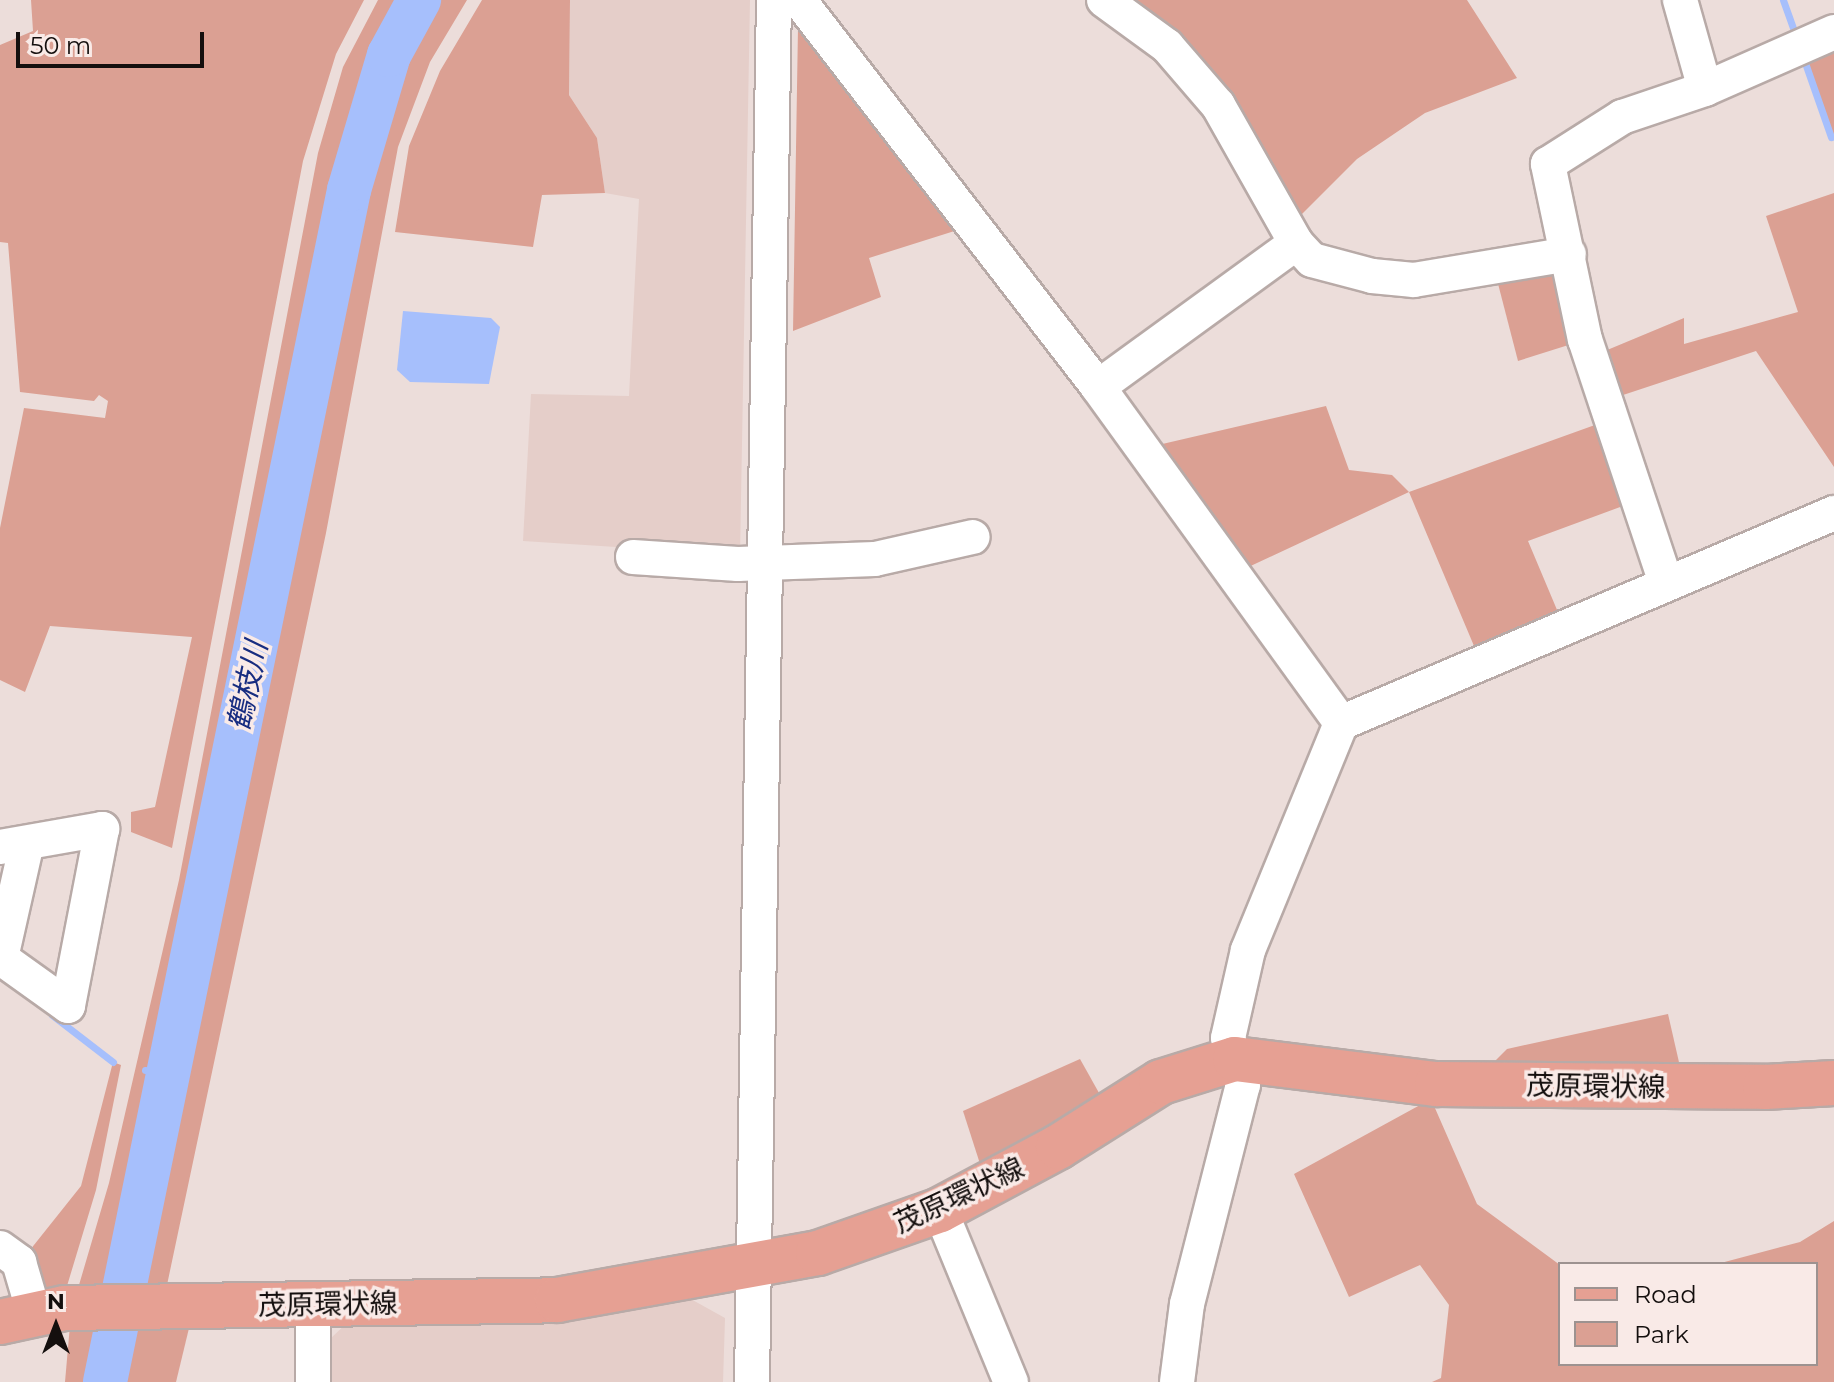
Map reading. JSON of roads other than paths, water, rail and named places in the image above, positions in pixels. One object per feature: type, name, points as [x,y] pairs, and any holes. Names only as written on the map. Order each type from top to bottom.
[{"type":"main road","name":"茂原環状線","points":[[33,1314],[169,1307],[557,1300],[818,1253],[940,1210],[1058,1147],[1161,1082],[1235,1059],[1437,1084],[1765,1087],[1834,1083]]},
{"type":"street","points":[[752,1382],[762,563],[774,0]]},
{"type":"street","points":[[799,0],[1098,387],[1341,723]]},
{"type":"street","points":[[1104,0],[1167,46],[1218,105],[1296,243],[1312,260],[1372,276],[1414,280],[1569,254]]},
{"type":"street","points":[[1680,0],[1705,89]]},
{"type":"street","points":[[1666,583],[1585,340],[1548,164],[1622,117],[1705,89],[1834,32]]},
{"type":"street","points":[[1098,387],[1296,243]]},
{"type":"street","points":[[1177,1382],[1187,1304],[1243,1085],[1228,1038],[1248,950],[1341,723],[1834,513]]},
{"type":"street","points":[[633,557],[762,563],[875,559],[973,537]]},
{"type":"street","points":[[102,829],[68,1006],[1,958],[13,845],[102,829]]},
{"type":"street","points":[[940,1210],[1011,1382]]},
{"type":"street","points":[[0,1248],[19,1262],[33,1314]]},
{"type":"street","points":[[313,1304],[313,1382]]},
{"type":"water","points":[[403,311],[491,318],[500,327],[489,384],[410,382],[397,370]]},
{"type":"waterway","name":"鶴枝川","points":[[105,1382],[349,190],[389,55],[419,0]]},
{"type":"waterway","points":[[1783,0],[1797,39]]},
{"type":"waterway","points":[[1803,57],[1831,137]]},
{"type":"waterway","points":[[52,1015],[113,1062]]},
{"type":"waterway","points":[[145,1070],[169,1073]]}]
